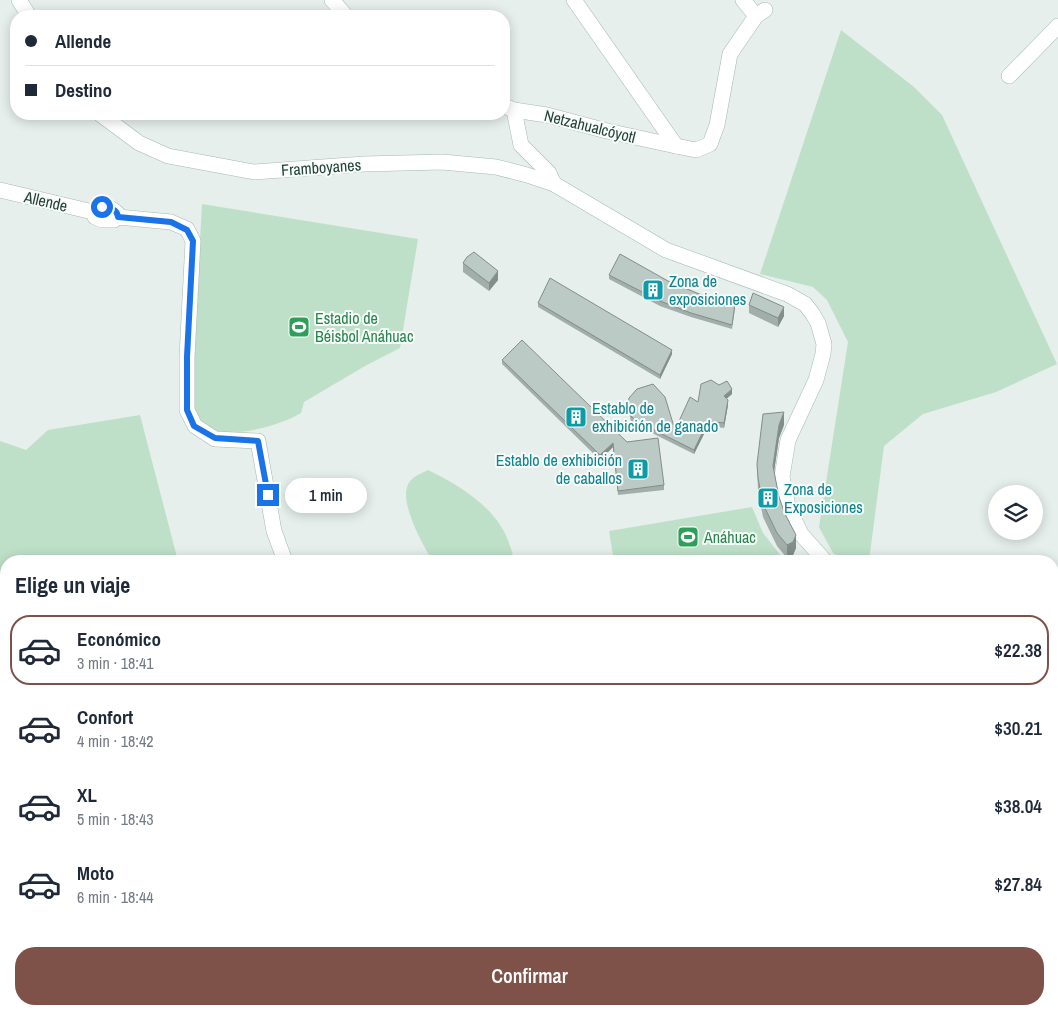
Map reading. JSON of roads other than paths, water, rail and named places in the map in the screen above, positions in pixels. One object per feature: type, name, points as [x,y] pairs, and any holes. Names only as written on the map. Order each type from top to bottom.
[{"type":"street","points":[[332,0],[341,10]]},
{"type":"street","points":[[574,0],[676,146]]},
{"type":"street","name":"Netzahualcóyotl","points":[[510,108],[696,150],[710,144],[717,125],[730,54],[761,13],[743,0]]},
{"type":"street","points":[[1009,76],[1058,26]]},
{"type":"street","points":[[510,111],[521,145],[550,173],[554,184],[666,250],[787,294],[805,304],[812,313],[818,323],[824,344],[823,354],[816,380],[788,440],[782,477],[788,506],[801,534],[820,555]]},
{"type":"street","name":"Framboyanes","points":[[108,120],[139,144],[168,156],[254,172],[364,164],[442,162],[496,167],[554,184]]},
{"type":"street","name":"Allende","points":[[0,190],[93,212],[95,217],[102,220],[114,220],[118,217],[171,222],[187,230],[193,241],[187,357],[187,410],[194,426],[215,438],[258,441],[274,531],[283,555]]},
{"type":"place","name":"Zona de exposiciones","points":[[653,290]]},
{"type":"place","name":"Estadio de Béisbol Anáhuac","points":[[299,327]]},
{"type":"place","name":"Establo de exhibición de ganado","points":[[576,417]]},
{"type":"place","name":"Establo de exhibición de caballos","points":[[638,469]]},
{"type":"place","name":"Zona de Exposiciones","points":[[768,498]]},
{"type":"place","name":"Anáhuac","points":[[688,537]]}]
